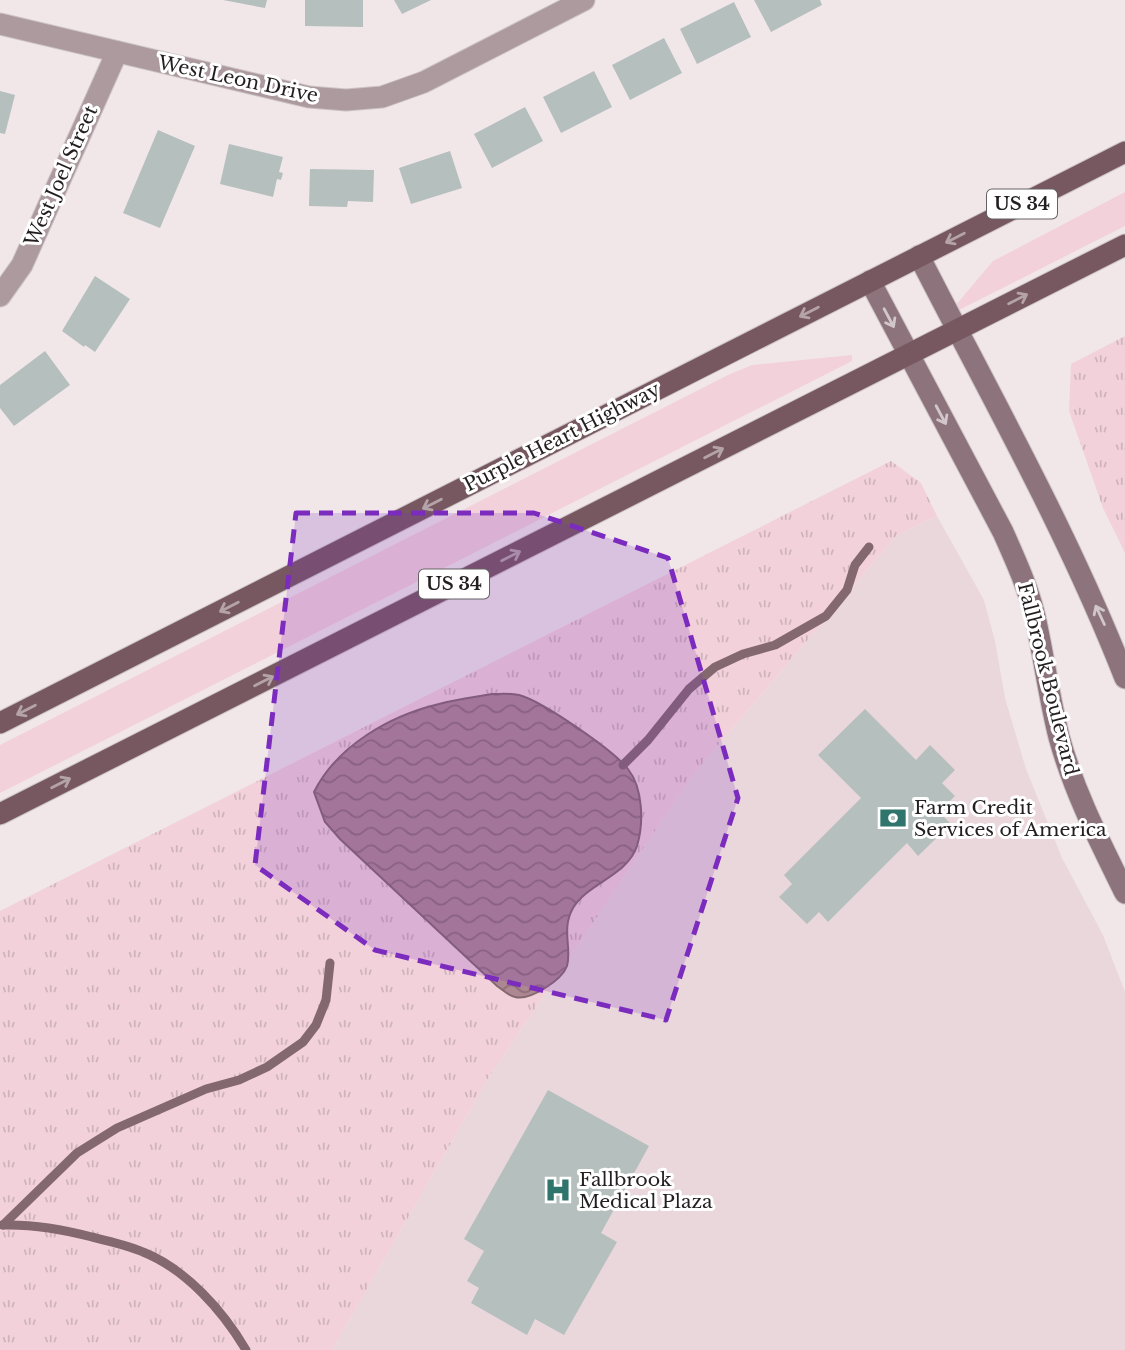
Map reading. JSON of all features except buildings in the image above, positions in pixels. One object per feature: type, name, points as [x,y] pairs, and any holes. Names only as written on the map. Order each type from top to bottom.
[{"type":"main road","name":"Purple Heart Highway","points":[[0,723],[1125,152]]},
{"type":"main road","name":"US 34","points":[[0,814],[1125,245]]},
{"type":"street","name":"West Leon Drive","points":[[0,24],[309,97],[346,100],[382,97],[425,82],[584,0]]},
{"type":"street","name":"West Joel Street","points":[[0,296],[22,265],[117,52]]},
{"type":"street","points":[[919,256],[1059,531],[1103,622],[1125,678]]},
{"type":"street","name":"Fallbrook Boulevard","points":[[870,281],[1018,565],[1035,615],[1045,677],[1060,739],[1080,801],[1125,893]]},
{"type":"highlighted area","points":[[296,513],[534,513],[668,558],[738,798],[666,1020],[375,950],[255,865]]},
{"type":"shaded area","points":[[937,516],[984,600],[995,641],[1005,698],[1026,769],[1062,858],[1103,935],[1125,992],[1125,1350],[332,1350],[487,1080],[692,776],[897,535]]},
{"type":"green space","points":[[1125,192],[1125,226],[959,310],[955,306],[993,261]]},
{"type":"green space","points":[[1125,336],[1125,553],[1103,508],[1069,411],[1071,364]]},
{"type":"green space","points":[[852,355],[852,361],[0,793],[0,745],[730,374],[752,365]]},
{"type":"green space","points":[[891,461],[921,483],[937,516],[897,535],[692,776],[487,1080],[332,1350],[0,1350],[0,911]]},
{"type":"water","points":[[492,694],[516,694],[530,699],[593,739],[628,769],[637,786],[641,806],[639,837],[632,856],[625,865],[580,899],[573,908],[568,923],[568,959],[564,972],[537,993],[521,997],[510,995],[497,986],[340,839],[325,822],[314,792],[336,761],[350,747],[384,725],[420,709]]},
{"type":"waterway","points":[[623,765],[648,740],[689,689],[715,667],[743,654],[775,645],[826,616],[847,590],[855,565],[869,547]]},
{"type":"waterway","points":[[3,1225],[77,1153],[117,1128],[206,1089],[239,1080],[267,1067],[303,1042],[316,1025],[326,1000],[330,963]]},
{"type":"waterway","points":[[2,1225],[36,1226],[70,1232],[124,1245],[159,1259],[188,1280],[215,1306],[246,1350]]},
{"type":"place","name":"Farm Credit Services of America","points":[[893,818]]},
{"type":"place","name":"Fallbrook Medical Plaza","points":[[558,1190]]}]
